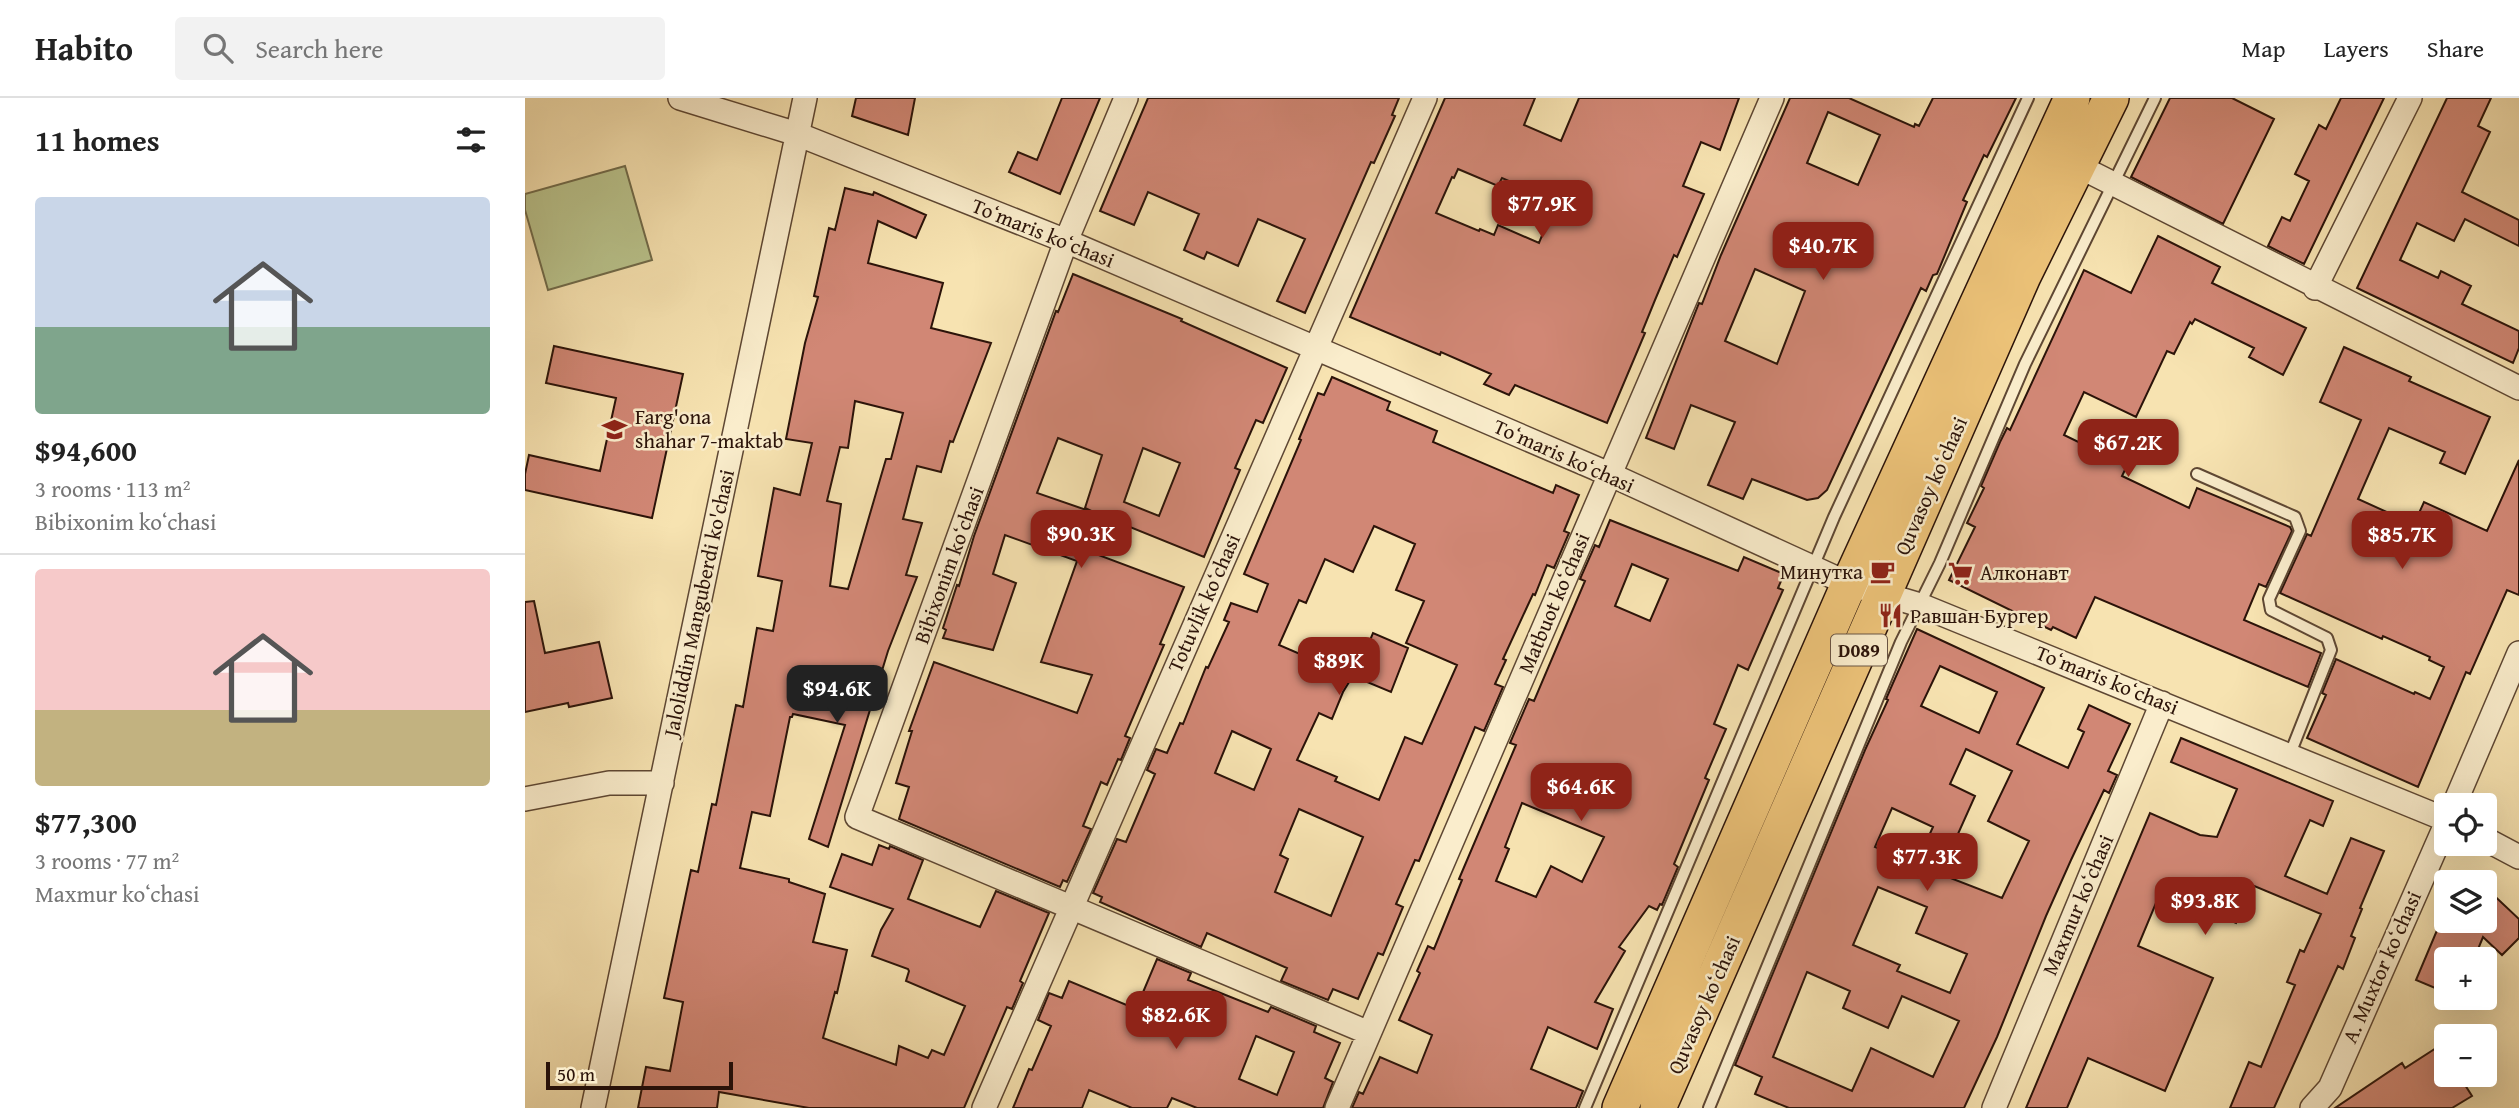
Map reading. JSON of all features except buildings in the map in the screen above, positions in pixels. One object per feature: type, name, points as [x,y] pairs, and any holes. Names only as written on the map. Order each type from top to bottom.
[{"type":"main road","name":"Quvasoy koʻchasi","points":[[1620,1108],[1849,584],[2073,98]]},
{"type":"main road","name":"Quvasoy koʻchasi","points":[[1658,1108],[2023,276],[2111,98]]},
{"type":"street","name":"Toʻmaris koʻchasi","points":[[680,98],[797,134],[1066,241],[1609,474],[1849,584],[1920,605],[2290,754],[2434,815]]},
{"type":"street","name":"Jaloliddin Manguberdi ko'chasi","points":[[593,1108],[805,98]]},
{"type":"street","name":"Bibixonim koʻchasi","points":[[1072,906],[857,817],[1066,241],[1126,98]]},
{"type":"street","name":"Totuvlik koʻchasi","points":[[984,1108],[1425,98]]},
{"type":"street","name":"Matbuot koʻchasi","points":[[1337,1108],[1772,98]]},
{"type":"street","points":[[2315,288],[2410,98]]},
{"type":"street","points":[[2070,179],[2113,186],[2519,388]]},
{"type":"street","points":[[2459,793],[2519,653]]},
{"type":"street","name":"Maxmur koʻchasi","points":[[1994,1108],[2162,703]]},
{"type":"street","points":[[525,799],[610,783],[661,783]]},
{"type":"street","points":[[2497,845],[2519,857]]},
{"type":"street","name":"A. Muxtor koʻchasi","points":[[2312,1108],[2330,1088],[2434,851]]},
{"type":"street","points":[[1072,906],[1369,1033]]},
{"type":"lane","points":[[1584,1108],[1839,504],[2028,98]]},
{"type":"lane","points":[[1709,1108],[1896,655],[2025,364],[2155,98]]},
{"type":"lane","points":[[2197,474],[2295,517],[2300,531],[2269,599],[2271,610],[2327,638],[2331,650],[2290,754]]},
{"type":"green space","points":[[625,166],[652,260],[548,290],[525,210],[525,194]]},
{"type":"place","name":"Farg'ona shahar 7-maktab","points":[[615,429]]},
{"type":"place","name":"Минутка","points":[[1883,572]]},
{"type":"place","name":"Алконавт","points":[[1960,573]]},
{"type":"place","name":"Равшан Бургер","points":[[1890,616]]}]
